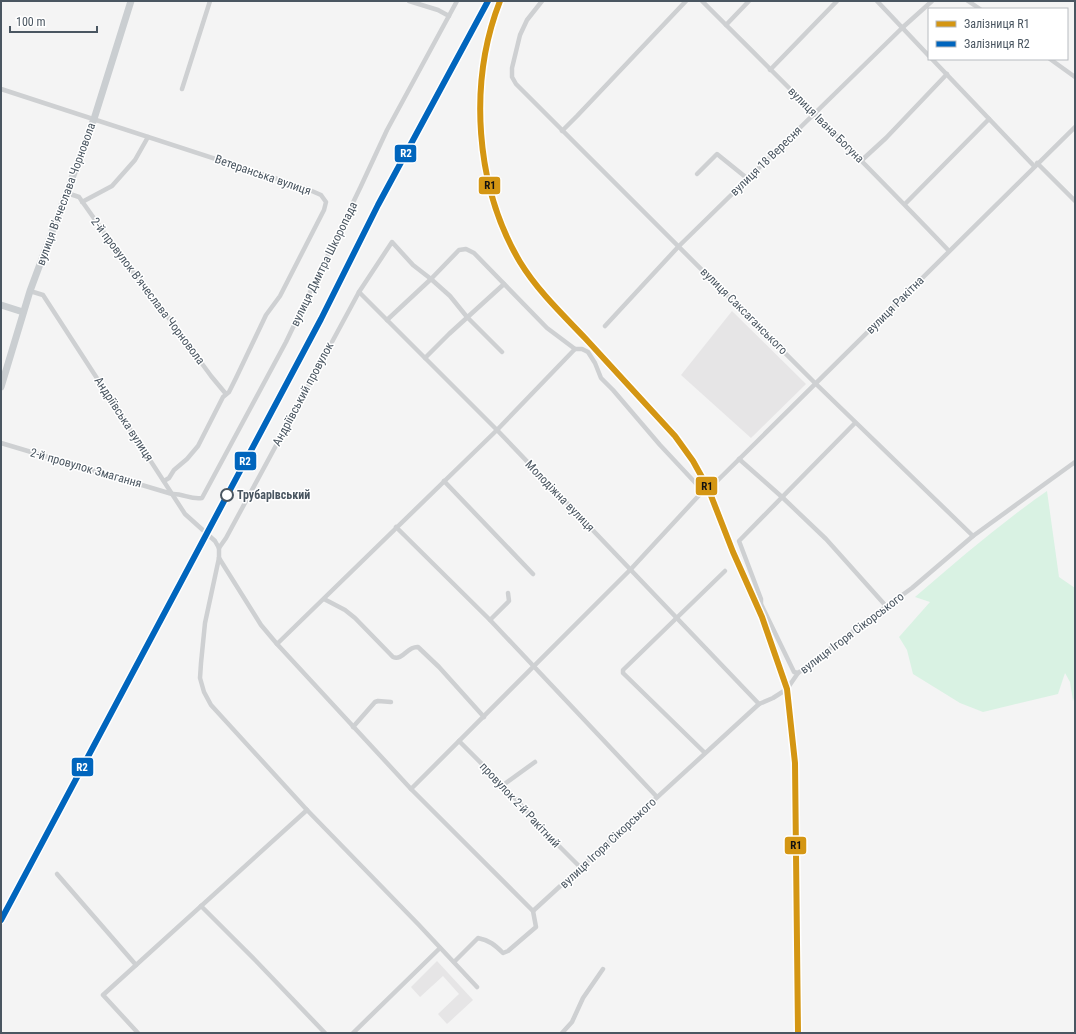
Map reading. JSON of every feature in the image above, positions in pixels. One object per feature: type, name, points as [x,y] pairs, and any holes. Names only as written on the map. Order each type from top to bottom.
[{"type":"main road","name":"вулиця В'ячеслава Чорновола","points":[[1,387],[3,372],[30,291],[94,119],[131,1]]},
{"type":"main road","points":[[1,305],[23,312]]},
{"type":"street","points":[[182,89],[210,1]]},
{"type":"street","points":[[409,1],[438,10],[449,16]]},
{"type":"street","name":"вулиця Дмитра Шкоропада","points":[[172,494],[180,493],[196,499],[202,498],[286,342],[362,186],[387,130],[457,1]]},
{"type":"street","name":"вулиця Саксаганського","points":[[542,1],[527,20],[520,35],[512,68],[512,77],[516,84],[815,384],[973,536]]},
{"type":"street","points":[[562,130],[686,1]]},
{"type":"street","name":"вулиця Івана Богуна","points":[[702,1],[814,114],[862,160],[949,251]]},
{"type":"street","points":[[726,25],[749,1]]},
{"type":"street","points":[[770,70],[837,1]]},
{"type":"street","points":[[877,1],[928,55]]},
{"type":"street","name":"вулиця 18 Вересня","points":[[605,326],[679,246],[902,28],[932,1]]},
{"type":"street","points":[[968,1],[978,8]]},
{"type":"street","points":[[933,60],[989,119],[1075,201]]},
{"type":"street","points":[[1051,60],[1075,77]]},
{"type":"street","points":[[862,160],[886,138],[947,74]]},
{"type":"street","name":"Ветеранська вулиця","points":[[1,90],[305,188],[321,195],[326,202],[324,210],[296,267],[280,296],[266,315],[229,392],[223,397],[198,446],[187,460],[174,470],[170,478],[164,481]]},
{"type":"street","points":[[905,204],[989,119]]},
{"type":"street","name":"вулиця Ракітна","points":[[714,484],[1075,127]]},
{"type":"street","points":[[82,202],[112,186],[135,160],[148,137]]},
{"type":"street","points":[[697,174],[717,154],[748,179]]},
{"type":"street","name":"2-й провулок В'ячеслава Чорновола","points":[[67,193],[79,197],[122,258],[166,313],[210,376],[226,394]]},
{"type":"street","name":"Андріївський провулок","points":[[219,548],[226,538],[358,292],[392,242],[413,265],[431,279]]},
{"type":"street","points":[[387,320],[431,279],[459,250],[466,249],[474,254],[547,328],[575,349],[582,349],[588,352],[595,363],[601,378],[703,491],[631,569],[411,789]]},
{"type":"street","points":[[431,279],[450,296],[502,352]]},
{"type":"street","points":[[424,358],[504,284]]},
{"type":"street","name":"Андріївська вулиця","points":[[30,291],[43,295],[185,514],[215,541],[219,548]]},
{"type":"street","name":"Молодіжна вулиця","points":[[358,292],[496,430],[759,704]]},
{"type":"street","points":[[276,644],[324,599],[496,430],[575,349]]},
{"type":"street","points":[[798,674],[794,672],[761,604],[761,599],[739,542],[855,422]]},
{"type":"street","name":"2-й провулок Змагання","points":[[1,443],[172,494]]},
{"type":"street","points":[[739,459],[826,539],[886,606]]},
{"type":"street","name":"вулиця Ігоря Сікорського","points":[[533,911],[759,704],[773,698],[787,689],[798,674],[886,606],[912,588],[973,536],[1075,462]]},
{"type":"street","points":[[444,481],[532,574]]},
{"type":"street","points":[[396,527],[490,620],[657,797]]},
{"type":"street","points":[[219,548],[219,558],[205,623],[200,678],[204,692],[211,704],[221,717],[307,810],[477,987]]},
{"type":"street","points":[[219,558],[261,625],[276,644],[411,789],[533,911],[536,927],[508,951],[503,953],[494,944],[485,939],[478,938],[454,962]]},
{"type":"street","points":[[705,753],[623,673],[623,670],[725,571]]},
{"type":"street","points":[[508,593],[509,601]]},
{"type":"street","points":[[324,599],[345,610],[355,618],[393,657],[397,659],[400,658],[410,649],[418,647],[439,667],[484,717]]},
{"type":"street","points":[[490,620],[509,601],[515,600]]},
{"type":"street","points":[[353,726],[375,702],[391,702]]},
{"type":"street","name":"провулок 2-й Ракітний","points":[[459,741],[503,785],[547,834],[581,868]]},
{"type":"street","points":[[503,785],[535,762]]},
{"type":"street","points":[[138,1033],[103,995],[307,810]]},
{"type":"street","points":[[57,874],[136,965]]},
{"type":"street","points":[[201,906],[325,1033]]},
{"type":"street","points":[[353,1033],[440,948]]},
{"type":"street","points":[[562,1033],[572,1022],[582,998],[603,969]]},
{"type":"shaded area","points":[[732,311],[806,384],[751,438],[681,375]]},
{"type":"shaded area","points":[[437,961],[473,1000],[447,1024],[438,1014],[459,994],[443,976],[420,997],[411,987]]},
{"type":"green space","points":[[1047,491],[1059,577],[1075,588],[1075,695],[1073,701],[1070,682],[1065,673],[1058,694],[983,712],[960,703],[913,674],[907,650],[899,637],[930,602],[915,597],[996,529]]},
{"type":"rail line","name":"R2","points":[[1,920],[321,319],[378,205],[488,1]]},
{"type":"rail line","name":"R1","points":[[500,1],[490,33],[483,66],[480,100],[481,134],[485,168],[493,201],[505,232],[520,262],[542,292],[675,436],[693,461],[708,488],[733,552],[762,617],[787,689],[795,763],[798,1033]]},
{"type":"place","name":"Трубарівський","points":[[227,495]]}]
